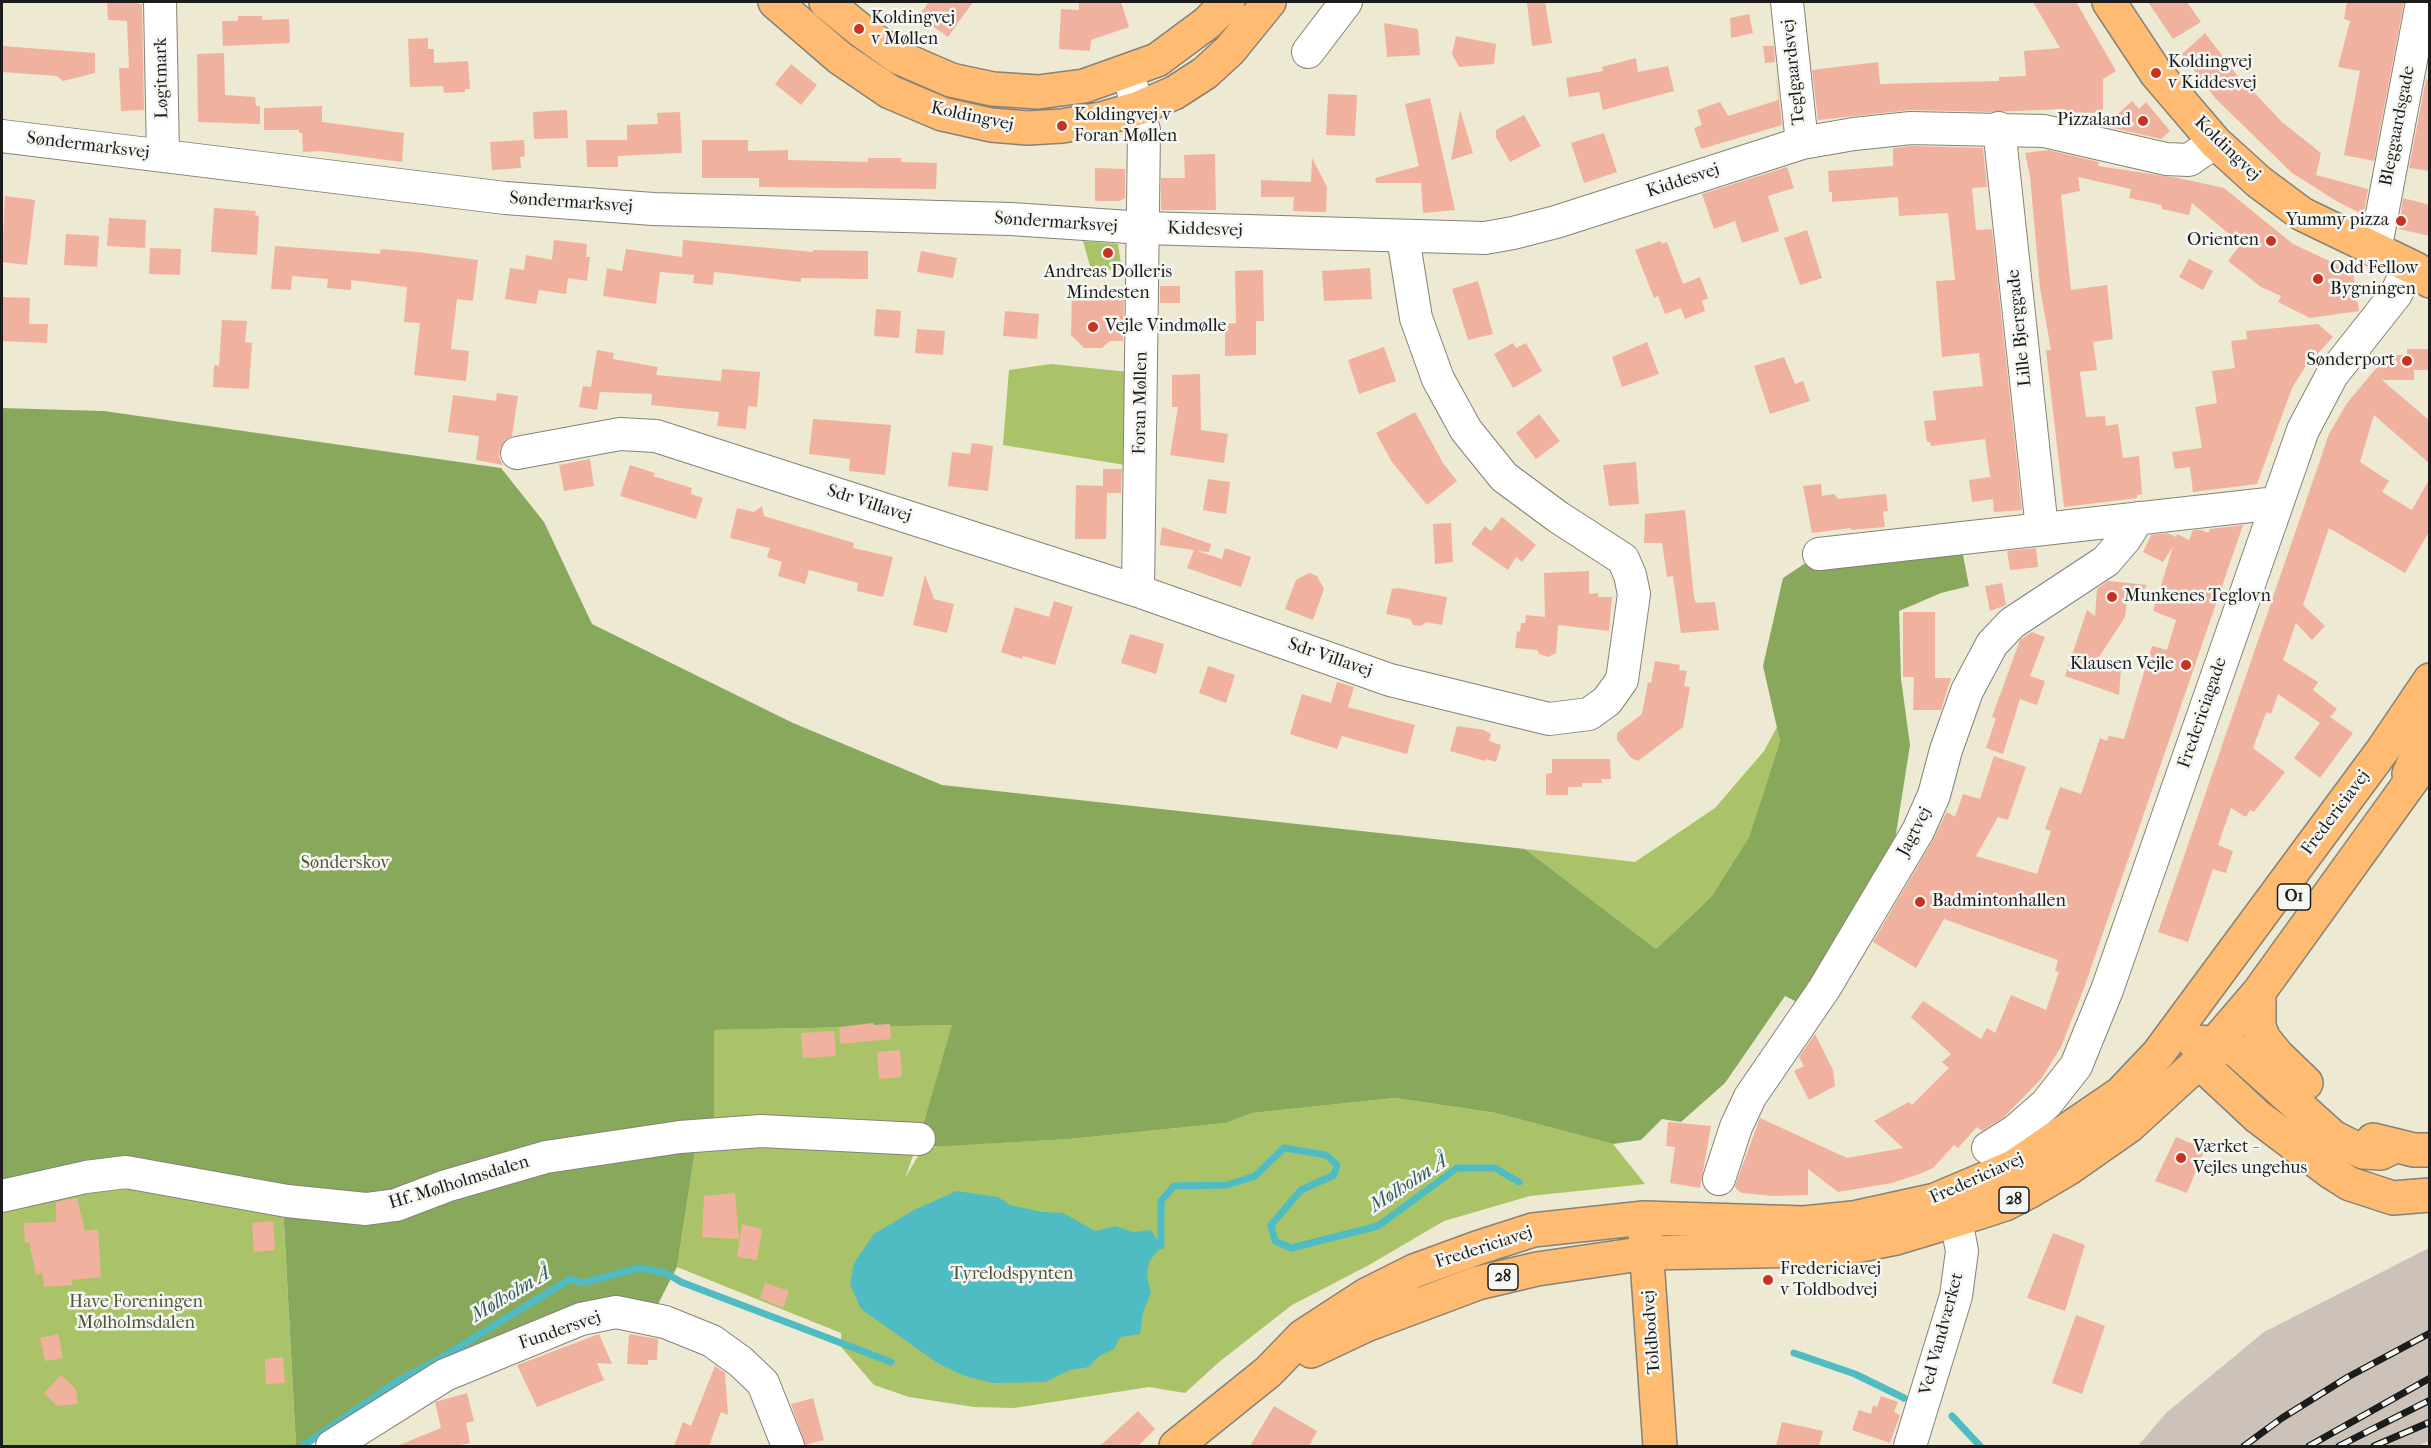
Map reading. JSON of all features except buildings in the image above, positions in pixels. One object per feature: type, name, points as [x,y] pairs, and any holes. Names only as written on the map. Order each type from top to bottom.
[{"type":"main road","name":"Koldingvej","points":[[775,2],[840,58],[891,92],[942,114],[991,125],[1028,128],[1062,126],[1139,108],[1174,93],[1205,74],[1250,28],[1269,2]]},
{"type":"main road","name":"Koldingvej","points":[[826,2],[858,29],[898,57],[951,80],[993,89],[1038,92],[1084,86],[1128,73],[1157,60],[1185,41],[1228,2]]},
{"type":"main road","name":"Koldingvej","points":[[2112,4],[2156,73],[2215,142],[2259,182],[2302,214],[2374,251],[2421,271]]},
{"type":"main road","name":"Fredericiavej","points":[[1176,1446],[1268,1372],[1303,1336],[1366,1295],[1414,1271],[1533,1230],[1644,1218],[1804,1223],[1853,1218],[1935,1200],[2013,1167],[2067,1133],[2121,1093],[2160,1051],[2382,752],[2430,681]]},
{"type":"main road","points":[[2399,798],[2430,726]]},
{"type":"main road","name":"O1","points":[[2205,1048],[2219,1004],[2364,797],[2382,752]]},
{"type":"main road","name":"Fredericiavej","points":[[1268,1372],[1366,1325],[1478,1283],[1537,1269],[1647,1253],[1811,1250],[1856,1246],[1896,1238],[2005,1204],[2069,1168],[2158,1103],[2205,1048],[2259,992],[2430,755]]},
{"type":"main road","points":[[2259,992],[2259,1027],[2277,1055],[2333,1109],[2370,1139],[2393,1147],[2430,1150]]},
{"type":"main road","points":[[2205,1048],[2258,1117],[2331,1172],[2350,1184],[2393,1198],[2430,1195]]},
{"type":"main road","points":[[2160,1051],[2205,1048],[2236,1050],[2333,1137],[2363,1152],[2382,1153],[2393,1147]]},
{"type":"main road","name":"Toldbodvej","points":[[1644,1218],[1660,1446]]},
{"type":"street","name":"Løgitmark","points":[[160,2],[163,155]]},
{"type":"street","points":[[1308,52],[1346,2]]},
{"type":"street","name":"Teglgaardsvej","points":[[1787,2],[1802,144]]},
{"type":"street","name":"Bleggaardsgade","points":[[2374,251],[2422,2]]},
{"type":"street","name":"Foran Møllen","points":[[1128,73],[1144,130],[1138,591]]},
{"type":"street","name":"Kiddesvej","points":[[1144,228],[1485,238],[1514,233],[1802,144],[1911,128],[1998,128],[2044,131],[2166,159],[2189,160],[2215,142]]},
{"type":"street","name":"Lille Bjerggade","points":[[1998,128],[2042,529]]},
{"type":"street","name":"Søndermarksvej","points":[[2,136],[506,198],[641,208],[1011,219],[1144,228]]},
{"type":"street","name":"Sdr Villavej","points":[[517,453],[620,434],[656,436],[1138,591],[1390,680],[1550,718],[1589,714],[1606,701],[1622,680],[1634,594],[1623,559],[1558,517],[1504,477],[1466,430],[1438,379],[1416,318],[1403,237]]},
{"type":"street","name":"Fredericiagade","points":[[1988,1148],[2015,1131],[2046,1104],[2076,1066],[2107,990],[2303,430],[2332,375],[2396,294],[2421,271]]},
{"type":"street","points":[[1819,554],[2277,502]]},
{"type":"street","name":"Jagtvej","points":[[1719,1179],[1736,1127],[1750,1097],[1824,989],[1918,831],[1934,795],[1946,750],[1968,691],[1992,644],[2012,623],[2106,561],[2125,539],[2138,518]]},
{"type":"street","name":"Hf. Mølholmsdalen","points":[[2,1196],[86,1177],[126,1172],[287,1201],[366,1209],[396,1205],[446,1186],[546,1157],[680,1137],[761,1131],[920,1139]]},
{"type":"street","name":"Ved Vandværket","points":[[1910,1446],[1941,1353],[1956,1296],[1962,1251],[1956,1220]]},
{"type":"street","name":"Fundersvej","points":[[332,1446],[445,1375],[581,1319],[616,1312],[675,1326],[712,1341],[741,1362],[763,1383],[788,1446]]},
{"type":"shaded area","points":[[2429,1248],[2429,1441],[2418,1446],[2138,1446],[2166,1413],[2264,1332]]},
{"type":"green space","points":[[1083,241],[1118,244],[1122,270],[1099,269],[1090,266]]},
{"type":"green space","points":[[1051,364],[1129,372],[1125,465],[1003,445],[1009,370]]},
{"type":"green space","name":"Sønderskov","points":[[2,408],[104,411],[501,468],[544,522],[592,624],[793,723],[942,785],[1525,849],[1656,949],[1711,897],[1749,837],[1780,741],[1763,666],[1783,578],[1804,564],[1907,552],[1962,550],[1969,586],[1941,593],[1899,611],[1901,679],[1910,745],[1892,859],[1801,1004],[1785,996],[1725,1083],[1681,1122],[1662,1119],[1641,1140],[1613,1144],[1496,1113],[1395,1098],[1252,1113],[1226,1123],[1070,1139],[930,1147],[919,1139],[952,1025],[714,1030],[714,1141],[696,1144],[677,1267],[656,1308],[547,1320],[441,1358],[401,1379],[303,1446],[296,1446],[283,1204],[151,1181],[2,1200]]},
{"type":"green space","points":[[1777,727],[1780,741],[1749,837],[1711,897],[1656,949],[1525,849],[1635,862],[1715,808],[1764,751]]},
{"type":"green space","name":"Tyrelodspynten","points":[[953,1025],[905,1178],[921,1151],[940,1146],[1070,1139],[1226,1123],[1252,1113],[1395,1098],[1496,1113],[1613,1144],[1645,1184],[1530,1196],[1444,1221],[1369,1265],[1292,1305],[1219,1362],[1185,1393],[1149,1387],[1014,1408],[974,1407],[909,1397],[874,1385],[841,1347],[841,1333],[677,1267],[696,1143],[714,1141],[713,1030]]},
{"type":"green space","name":"Have Foreningen Mølholmsdalen","points":[[110,1180],[283,1205],[296,1446],[2,1446],[2,1199]]},
{"type":"water","points":[[956,1191],[998,1197],[1010,1205],[1042,1212],[1063,1213],[1095,1231],[1115,1226],[1133,1232],[1151,1230],[1161,1246],[1149,1262],[1147,1276],[1151,1293],[1143,1312],[1140,1334],[1120,1337],[1114,1349],[1099,1356],[1089,1367],[1070,1370],[1045,1382],[993,1383],[965,1376],[939,1364],[861,1309],[850,1284],[854,1263],[874,1234],[914,1210]]},
{"type":"waterway","name":"Mølholm Å","points":[[1161,1246],[1161,1201],[1174,1186],[1227,1185],[1255,1176],[1284,1148],[1326,1155],[1337,1165],[1334,1175],[1301,1190],[1271,1225],[1275,1241],[1291,1248],[1378,1226],[1457,1168],[1495,1168],[1519,1182]]},
{"type":"waterway","name":"Mølholm Å","points":[[303,1446],[401,1379],[441,1358],[570,1279],[582,1283],[639,1268],[666,1273],[681,1282],[891,1362]]},
{"type":"waterway","name":"Mølholm Å","points":[[1794,1353],[1855,1374],[1904,1398]]},
{"type":"waterway","name":"Mølholm Å","points":[[1952,1416],[1980,1446]]},
{"type":"railway","points":[[2244,1446],[2282,1418],[2348,1377],[2430,1333]]},
{"type":"railway","points":[[2309,1446],[2430,1378]]},
{"type":"railway","points":[[2339,1446],[2430,1400]]},
{"type":"railway","points":[[2374,1446],[2430,1422]]},
{"type":"place","name":"Koldingvej v Møllen","points":[[859,29]]},
{"type":"place","name":"Koldingvej v Kiddesvej","points":[[2156,73]]},
{"type":"place","name":"Pizzaland","points":[[2143,121]]},
{"type":"place","name":"Koldingvej v Foran Møllen","points":[[1062,126]]},
{"type":"place","name":"Yummy pizza","points":[[2401,221]]},
{"type":"place","name":"Orienten","points":[[2271,241]]},
{"type":"place","name":"Andreas Dolleris Mindesten","points":[[1108,253]]},
{"type":"place","name":"Odd Fellow Bygningen","points":[[2318,279]]},
{"type":"place","name":"Vejle Vindmølle","points":[[1093,327]]},
{"type":"place","name":"Sønderport","points":[[2407,361]]},
{"type":"place","name":"Munkenes Teglovn","points":[[2112,597]]},
{"type":"place","name":"Klausen Vejle","points":[[2186,665]]},
{"type":"place","name":"Badmintonhallen","points":[[1920,902]]},
{"type":"place","name":"Værket - Vejles ungehus","points":[[2181,1158]]},
{"type":"place","name":"Fredericiavej v Toldbodvej","points":[[1768,1280]]}]
